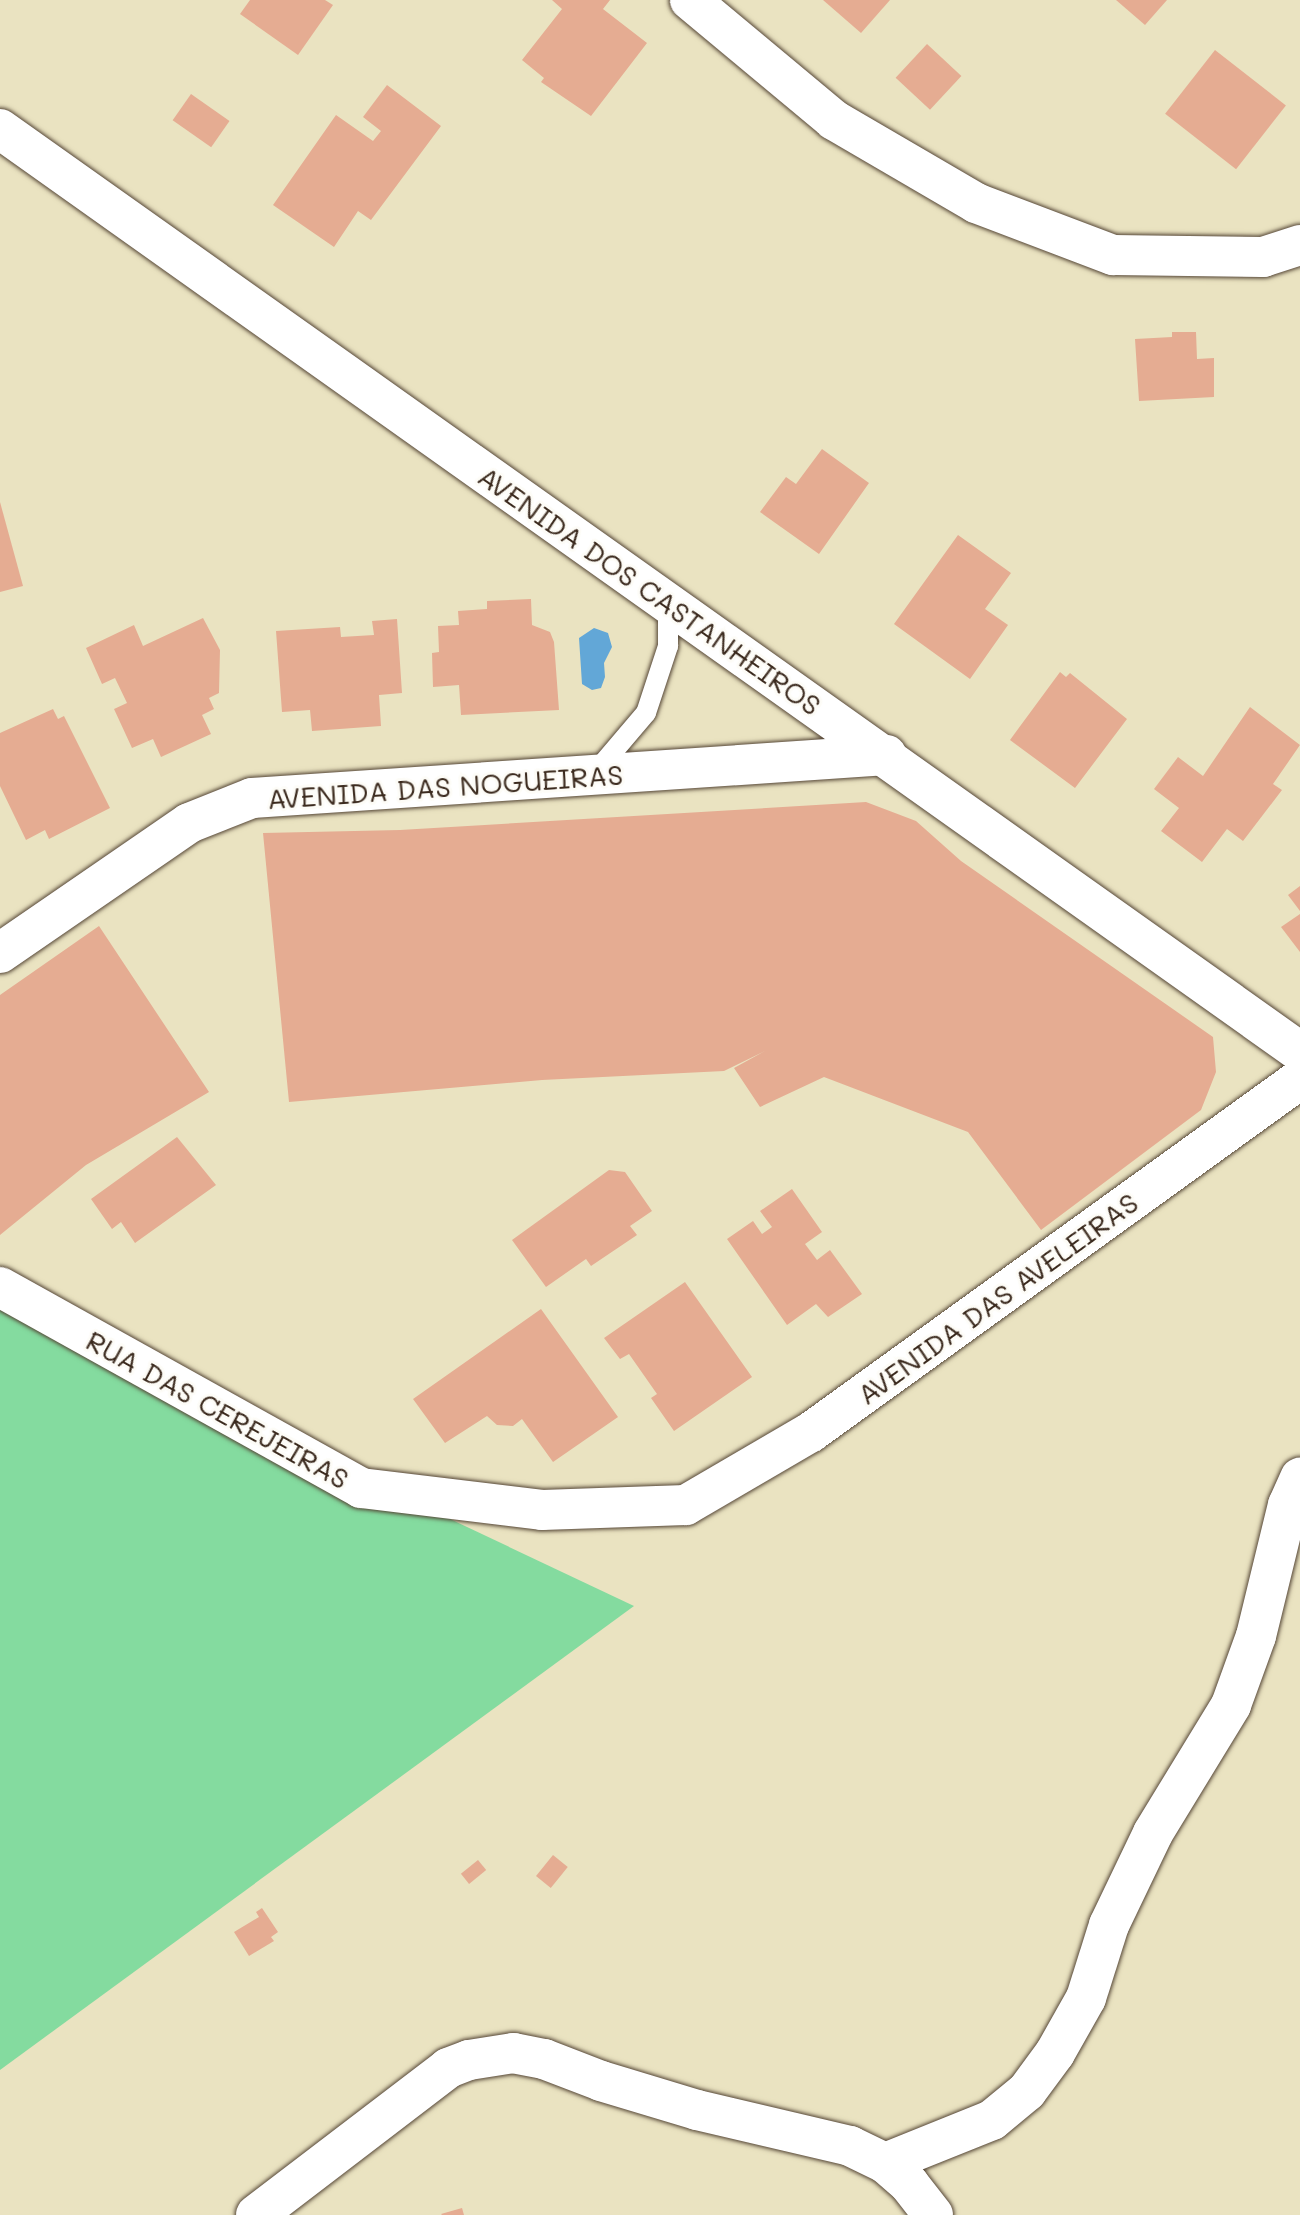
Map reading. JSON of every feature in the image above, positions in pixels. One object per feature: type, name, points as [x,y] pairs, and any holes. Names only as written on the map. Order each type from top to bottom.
[{"type":"street","points":[[690,0],[834,120],[976,203],[1113,255],[1263,257],[1300,245]]},
{"type":"street","name":"AVENIDA DOS CASTANHEIROS","points":[[0,129],[668,604],[887,755],[1300,1052]]},
{"type":"street","name":"AVENIDA DAS NOGUEIRAS","points":[[0,953],[189,823],[252,798],[887,755]]},
{"type":"street","name":"AVENIDA DAS AVELEIRAS","points":[[686,1505],[811,1432],[1300,1079]]},
{"type":"street","name":"RUA DAS CEREJEIRAS","points":[[0,1287],[361,1488],[542,1510],[686,1505]]},
{"type":"street","points":[[885,2163],[992,2120],[1027,2091],[1055,2053],[1086,1998],[1109,1925],[1153,1833],[1231,1705],[1256,1636],[1288,1505],[1300,1478]]},
{"type":"street","points":[[256,2215],[448,2068],[469,2060],[513,2053],[544,2059],[601,2081],[697,2110],[850,2146],[885,2163],[909,2184],[933,2215]]},
{"type":"lane","points":[[592,776],[646,713],[668,646],[668,604]]},
{"type":"green space","points":[[0,1306],[634,1606],[0,2070]]},
{"type":"water","points":[[594,628],[608,633],[612,647],[604,663],[605,677],[601,688],[592,690],[582,684],[579,638]]},
{"type":"building","points":[[250,0],[325,0],[333,5],[298,55],[240,14]]},
{"type":"building","points":[[552,0],[610,0],[603,9],[647,43],[591,116],[541,82],[544,78],[522,60],[562,9]]},
{"type":"building","points":[[823,0],[890,0],[861,33]]},
{"type":"building","points":[[1116,0],[1167,0],[1145,25]]},
{"type":"building","points":[[927,44],[961,76],[930,110],[896,78]]},
{"type":"building","points":[[1215,50],[1286,105],[1236,169],[1165,114]]},
{"type":"building","points":[[387,85],[441,126],[371,220],[358,211],[334,247],[273,205],[336,115],[373,141],[381,131],[363,117]]},
{"type":"building","points":[[191,94],[230,121],[211,147],[173,120]]},
{"type":"building","points":[[1172,332],[1196,332],[1197,359],[1214,358],[1214,397],[1139,401],[1135,339],[1172,337]]},
{"type":"building","points":[[822,449],[869,483],[819,554],[760,512],[786,477],[796,484]]},
{"type":"building","points":[[0,502],[23,586],[0,592]]},
{"type":"building","points":[[958,535],[1011,573],[985,609],[1008,625],[970,679],[894,624]]},
{"type":"building","points":[[531,599],[532,625],[550,632],[554,642],[559,710],[461,715],[459,685],[433,687],[432,653],[439,652],[438,626],[459,625],[458,611],[487,609],[487,601]]},
{"type":"building","points":[[203,618],[220,650],[219,693],[209,698],[214,709],[202,715],[211,734],[161,757],[153,739],[132,748],[114,709],[127,703],[115,678],[102,684],[86,648],[134,625],[143,646]]},
{"type":"building","points":[[397,619],[402,693],[379,695],[381,726],[312,731],[310,710],[282,712],[276,631],[340,627],[341,637],[374,635],[372,621]]},
{"type":"building","points":[[1060,672],[1066,677],[1070,673],[1127,719],[1075,788],[1010,740]]},
{"type":"building","points":[[1250,707],[1300,745],[1273,784],[1282,790],[1243,841],[1227,829],[1202,862],[1161,831],[1179,808],[1154,789],[1178,757],[1203,776]]},
{"type":"building","points":[[53,709],[58,719],[64,716],[110,808],[49,839],[45,830],[26,840],[0,786],[0,733]]},
{"type":"building","points":[[866,802],[916,821],[961,861],[1213,1037],[1216,1072],[1201,1110],[1041,1230],[968,1132],[824,1077],[760,1107],[734,1068],[765,1051],[724,1071],[542,1080],[289,1102],[263,833],[400,830]]},
{"type":"building","points":[[1300,886],[1300,911],[1288,895]]},
{"type":"building","points":[[1300,914],[1300,952],[1281,927]]},
{"type":"building","points":[[99,926],[209,1092],[86,1165],[0,1235],[0,995]]},
{"type":"building","points":[[177,1137],[216,1185],[135,1243],[121,1222],[112,1229],[91,1199]]},
{"type":"building","points":[[609,1170],[625,1172],[652,1211],[630,1226],[637,1235],[591,1266],[586,1259],[546,1287],[512,1240]]},
{"type":"building","points":[[792,1189],[822,1232],[805,1244],[817,1260],[830,1250],[862,1294],[828,1317],[816,1304],[787,1325],[727,1239],[753,1221],[762,1234],[772,1227],[760,1211]]},
{"type":"building","points":[[685,1282],[752,1377],[674,1431],[651,1398],[657,1394],[629,1354],[620,1359],[604,1338]]},
{"type":"building","points":[[541,1309],[618,1417],[553,1462],[522,1419],[513,1426],[497,1425],[487,1416],[445,1443],[413,1399]]},
{"type":"building","points":[[553,1855],[568,1867],[551,1888],[536,1876]]},
{"type":"building","points":[[478,1860],[486,1870],[469,1884],[461,1874]]},
{"type":"building","points":[[262,1908],[278,1932],[271,1937],[274,1941],[249,1956],[234,1932],[259,1917],[256,1912]]},
{"type":"building","points":[[462,2208],[464,2215],[441,2214]]}]
